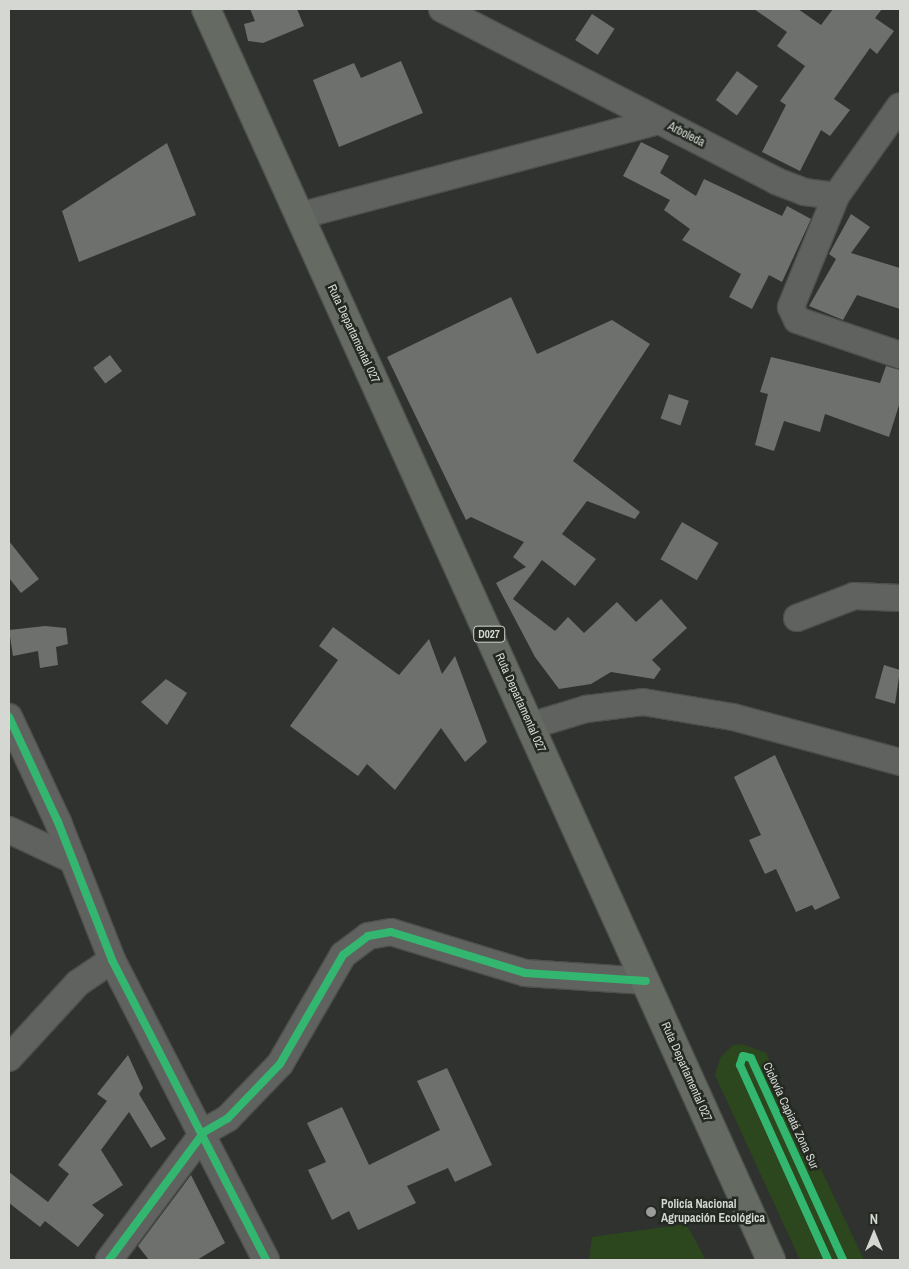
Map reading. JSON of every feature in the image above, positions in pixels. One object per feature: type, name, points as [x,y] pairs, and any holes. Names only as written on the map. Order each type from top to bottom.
[{"type":"main road","name":"Ruta Departamental 027","points":[[206,9],[771,1260]]},
{"type":"street","name":"Arboleda","points":[[442,9],[776,182],[836,196]]},
{"type":"street","points":[[900,106],[836,196],[791,308],[797,320],[900,355]]},
{"type":"street","points":[[299,216],[659,121]]},
{"type":"street","points":[[797,618],[854,596],[900,598]]},
{"type":"street","points":[[530,726],[586,709],[643,702],[733,717],[900,762]]},
{"type":"street","points":[[9,717],[72,860],[112,960],[204,1132],[266,1260]]},
{"type":"street","points":[[9,830],[72,860]]},
{"type":"street","points":[[109,1260],[204,1132],[228,1118],[280,1064],[343,956],[368,936],[391,932],[526,972],[646,981]]},
{"type":"street","points":[[9,1058],[78,983],[112,960]]},
{"type":"green space","points":[[742,1044],[766,1053],[864,1260],[800,1260],[715,1075],[720,1058],[733,1045]]},
{"type":"green space","points":[[686,1224],[706,1260],[589,1260],[592,1237]]},
{"type":"building","points":[[250,9],[297,9],[304,26],[263,43],[248,41],[244,24],[255,21]]},
{"type":"building","points":[[754,9],[798,9],[821,25],[833,9],[882,9],[875,18],[894,31],[877,54],[870,48],[834,99],[850,110],[830,136],[821,130],[800,171],[762,152],[786,105],[780,101],[805,66],[777,46],[787,32]]},
{"type":"building","points":[[592,14],[615,29],[598,55],[575,40]]},
{"type":"building","points":[[401,61],[423,113],[339,147],[313,80],[354,63],[361,78]]},
{"type":"building","points":[[737,71],[758,86],[737,115],[716,100]]},
{"type":"building","points":[[641,142],[669,156],[660,173],[696,196],[704,179],[782,216],[787,206],[811,219],[782,282],[769,275],[752,309],[729,297],[741,274],[682,240],[690,229],[664,210],[670,200],[623,176]]},
{"type":"building","points":[[167,143],[196,215],[79,262],[62,211]]},
{"type":"building","points":[[851,214],[870,227],[851,253],[900,268],[900,309],[857,295],[843,320],[809,306],[836,259],[829,254]]},
{"type":"building","points":[[511,297],[537,354],[612,320],[650,344],[573,461],[640,512],[635,519],[587,501],[562,534],[596,559],[575,586],[542,560],[513,599],[555,631],[568,617],[584,633],[617,602],[636,622],[661,599],[687,628],[652,660],[661,669],[654,679],[611,672],[591,684],[559,689],[535,657],[496,583],[526,567],[513,557],[524,542],[471,517],[466,520],[387,357]]},
{"type":"building","points":[[110,355],[122,371],[105,384],[93,368]]},
{"type":"building","points":[[771,357],[880,383],[886,366],[900,370],[900,402],[889,437],[825,414],[820,432],[784,421],[774,451],[755,445],[768,394],[760,392]]},
{"type":"building","points":[[669,394],[689,401],[680,425],[661,419]]},
{"type":"building","points":[[682,522],[718,543],[697,580],[660,559]]},
{"type":"building","points":[[9,541],[39,579],[21,593],[9,578]]},
{"type":"building","points":[[45,626],[66,628],[68,644],[56,647],[58,665],[40,668],[38,651],[13,656],[9,630]]},
{"type":"building","points":[[333,627],[399,675],[429,639],[442,674],[455,656],[487,742],[465,762],[441,728],[395,790],[367,764],[358,776],[290,726],[338,660],[319,646]]},
{"type":"building","points":[[884,665],[900,670],[895,704],[875,698]]},
{"type":"building","points":[[166,679],[187,693],[167,725],[141,702]]},
{"type":"building","points":[[775,755],[840,898],[815,910],[812,905],[796,912],[776,869],[765,874],[749,840],[761,835],[734,777]]},
{"type":"building","points":[[128,1055],[143,1088],[139,1094],[166,1139],[151,1148],[129,1112],[101,1150],[123,1185],[92,1205],[104,1215],[78,1247],[45,1221],[40,1227],[9,1203],[9,1172],[48,1202],[69,1174],[58,1165],[107,1101],[97,1094]]},
{"type":"building","points":[[447,1068],[492,1165],[455,1182],[448,1168],[407,1186],[416,1203],[358,1230],[349,1211],[332,1220],[308,1170],[326,1162],[307,1123],[342,1107],[369,1165],[440,1130],[417,1081]]},
{"type":"building","points":[[191,1175],[225,1243],[197,1260],[149,1260],[138,1246]]},
{"type":"cycle path","points":[[9,717],[58,822],[112,960],[266,1260]]},
{"type":"cycle path","points":[[109,1260],[204,1132],[228,1118],[280,1064],[343,955],[368,936],[391,932],[525,973],[646,981]]},
{"type":"cycle path","name":"Ciclovía Capiatá Zona Sur","points":[[828,1260],[740,1065],[743,1056],[751,1058],[843,1260]]},
{"type":"place","name":"Policía Nacional Agrupación Ecológica","points":[[651,1212]]}]
